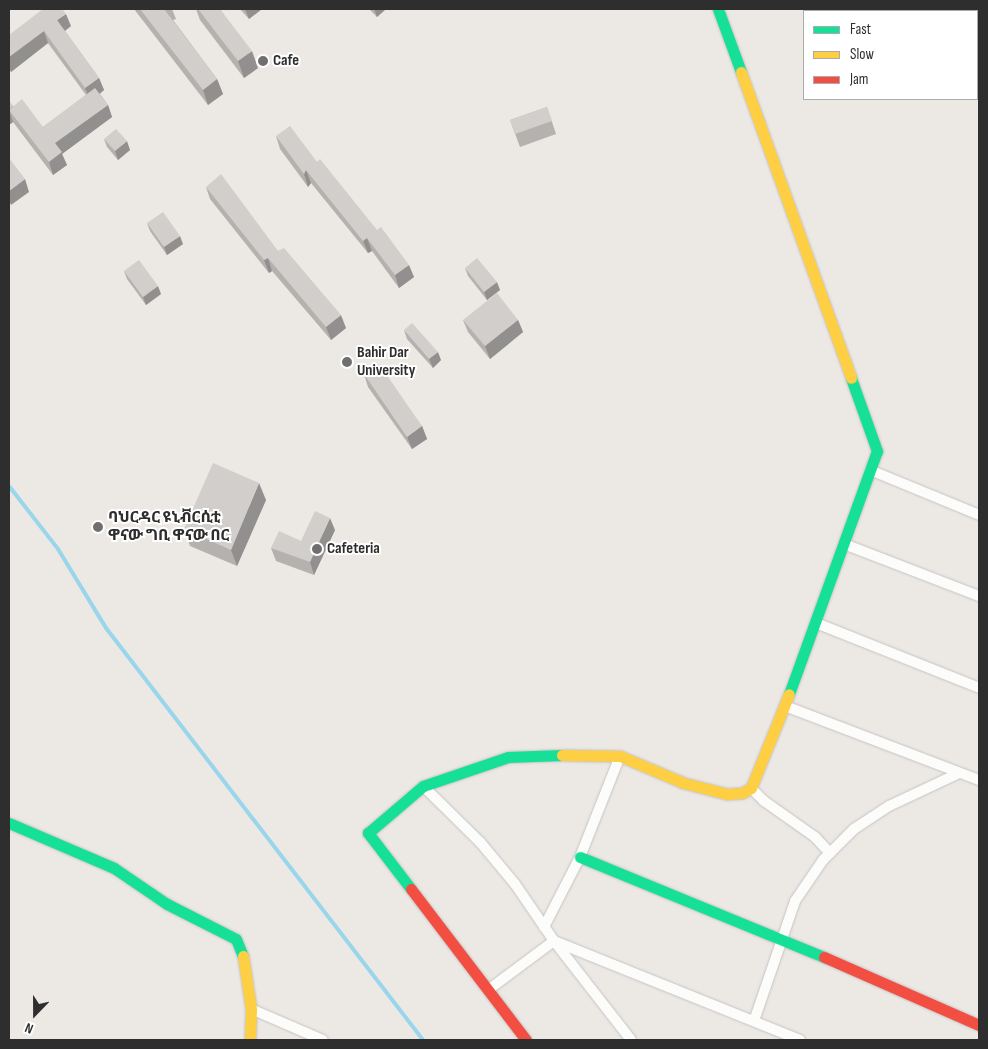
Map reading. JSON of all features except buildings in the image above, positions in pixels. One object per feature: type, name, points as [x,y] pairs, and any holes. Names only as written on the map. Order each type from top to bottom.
[{"type":"street","points":[[521,1039],[488,990],[368,832],[423,786],[508,757],[573,754],[620,756],[684,783],[728,794],[742,793],[751,788],[785,706],[877,451],[718,9]]},
{"type":"street","points":[[870,470],[979,515]]},
{"type":"street","points":[[844,544],[979,596]]},
{"type":"street","points":[[816,623],[979,688]]},
{"type":"street","points":[[785,706],[979,780]]},
{"type":"street","points":[[544,927],[580,857],[620,756]]},
{"type":"street","points":[[754,1021],[795,900],[830,853],[854,829],[889,806],[959,773]]},
{"type":"street","points":[[423,786],[480,842],[515,884],[554,941],[631,1040]]},
{"type":"street","points":[[751,788],[769,805],[815,837],[830,853]]},
{"type":"street","points":[[9,823],[114,868],[167,904],[236,939],[244,958],[251,1009],[250,1040]]},
{"type":"street","points":[[580,857],[782,939],[979,1025]]},
{"type":"street","points":[[488,990],[554,941]]},
{"type":"street","points":[[554,941],[800,1040]]},
{"type":"street","points":[[251,1009],[323,1040]]},
{"type":"waterway","points":[[9,486],[58,549],[106,628],[423,1040]]},
{"type":"traffic: fast","points":[[718,9],[741,72]]},
{"type":"traffic: fast","points":[[789,694],[877,451],[851,378]]},
{"type":"traffic: fast","points":[[411,889],[368,833],[423,786],[508,757],[562,755]]},
{"type":"traffic: fast","points":[[9,823],[114,868],[167,904],[236,939],[243,956]]},
{"type":"traffic: fast","points":[[580,857],[824,957]]},
{"type":"traffic: slow","points":[[741,72],[851,378]]},
{"type":"traffic: slow","points":[[562,755],[620,756],[684,783],[727,794],[742,793],[751,788],[789,694]]},
{"type":"traffic: slow","points":[[243,956],[251,1009],[250,1040]]},
{"type":"traffic: jam","points":[[411,889],[526,1040]]},
{"type":"traffic: jam","points":[[824,957],[979,1025]]},
{"type":"place","name":"Cafe","points":[[263,61]]},
{"type":"place","name":"Bahir Dar University","points":[[347,362]]},
{"type":"place","name":"ባህርዳር ዩኒቭርሲቲ ዋናው ግቢ ዋናው በር","points":[[98,527]]},
{"type":"place","name":"Cafeteria","points":[[317,549]]}]
